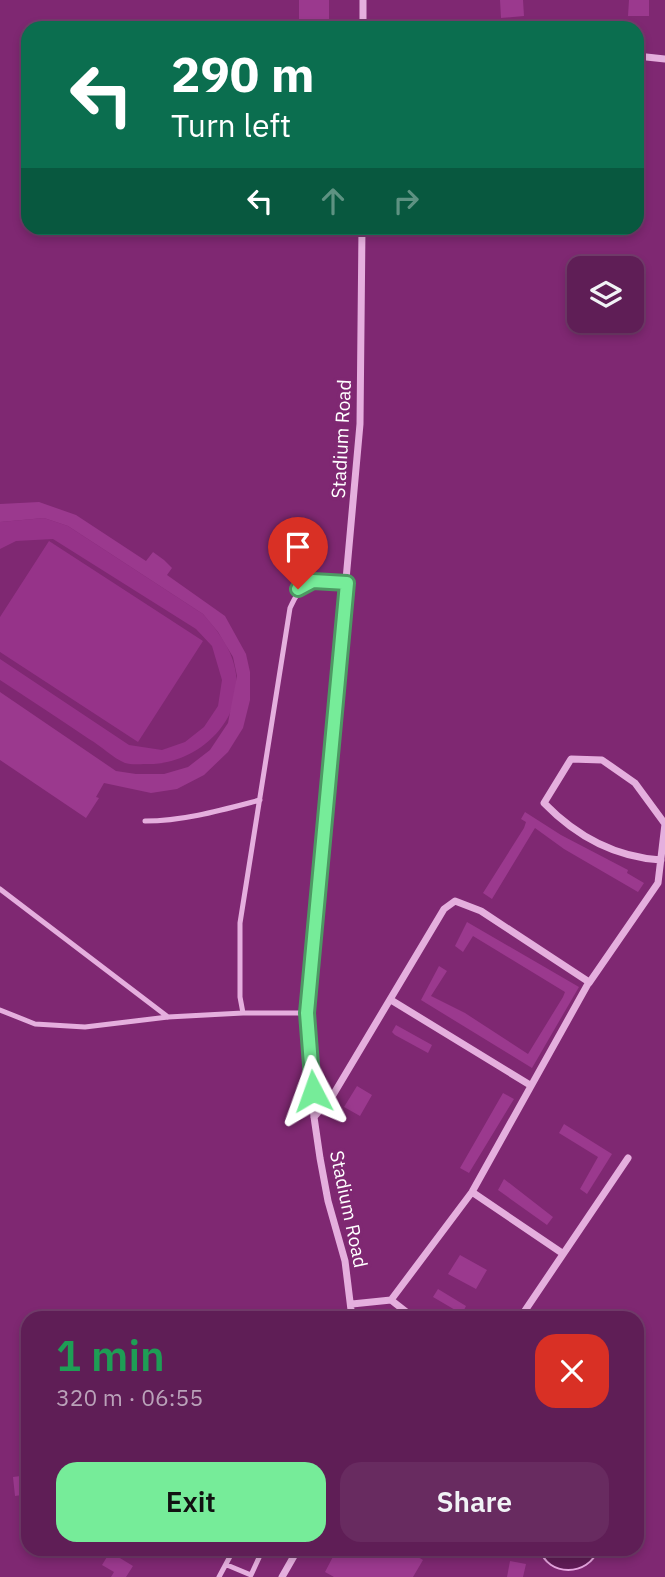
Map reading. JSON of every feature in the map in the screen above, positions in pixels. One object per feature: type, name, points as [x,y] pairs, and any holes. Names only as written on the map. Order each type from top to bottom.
[{"type":"street","points":[[363,0],[363,21]]},
{"type":"street","points":[[644,58],[665,59]]},
{"type":"street","name":"Stadium Road","points":[[352,1311],[345,1261],[328,1200],[314,1117],[307,1013],[360,424],[362,235]]},
{"type":"street","points":[[391,1300],[472,1192],[589,984],[658,883],[661,860],[665,824],[635,783],[602,760],[571,759],[544,803],[583,837],[640,859],[661,860]]},
{"type":"street","points":[[314,1117],[334,1095],[444,909],[455,901],[481,911],[589,984]]},
{"type":"street","points":[[391,1000],[530,1085]]},
{"type":"street","points":[[525,1311],[628,1158]]},
{"type":"street","points":[[472,1192],[562,1253]]},
{"type":"street","points":[[352,1304],[391,1300],[405,1311]]},
{"type":"street","points":[[282,1577],[294,1556]]},
{"type":"lane","points":[[243,1013],[240,997],[240,923],[290,608],[298,589],[313,581],[347,583]]},
{"type":"lane","points":[[145,821],[204,815],[260,800]]},
{"type":"lane","points":[[0,890],[168,1017]]},
{"type":"lane","points":[[0,1010],[35,1024],[85,1027],[168,1017],[307,1013]]},
{"type":"lane","points":[[219,1577],[231,1556]]},
{"type":"lane","points":[[227,1565],[251,1575],[260,1556]]},
{"type":"shaded area","points":[[44,518],[68,526],[203,614],[219,634],[234,665],[236,692],[232,709],[223,725],[197,750],[164,763],[125,763],[0,680],[0,659],[129,745],[162,750],[185,742],[204,727],[218,706],[222,680],[212,646],[196,629],[53,539],[16,541],[0,549],[0,522]]},
{"type":"shaded area","points":[[49,541],[203,641],[138,742],[0,652],[0,617]]},
{"type":"shaded area","points":[[543,1556],[594,1556],[586,1565],[568,1570],[551,1565]]},
{"type":"building","points":[[299,0],[329,0],[329,21],[299,21]]},
{"type":"building","points":[[500,0],[523,0],[524,16],[501,18]]},
{"type":"building","points":[[629,0],[649,0],[649,16],[628,16]]},
{"type":"building","points":[[487,235],[524,235],[487,237]]},
{"type":"building","points":[[39,502],[76,515],[146,561],[153,552],[164,560],[172,568],[167,575],[225,616],[246,654],[250,672],[250,700],[243,728],[228,752],[204,775],[177,789],[151,793],[104,783],[96,797],[99,798],[86,818],[0,760],[0,692],[116,771],[164,774],[188,767],[210,750],[228,723],[237,676],[233,657],[203,614],[68,526],[44,518],[0,522],[0,504]]},
{"type":"building","points":[[525,812],[561,835],[628,870],[627,873],[644,883],[638,892],[564,849],[535,828],[492,899],[483,893],[524,828],[526,822],[521,819]]},
{"type":"building","points":[[467,922],[579,987],[532,1068],[421,1000],[439,966],[447,971],[431,996],[465,1013],[528,1054],[563,997],[565,992],[473,936],[463,952],[455,946]]},
{"type":"building","points":[[396,1025],[432,1045],[428,1053],[395,1035],[392,1032]]},
{"type":"building","points":[[357,1086],[372,1095],[360,1116],[344,1107]]},
{"type":"building","points":[[503,1093],[514,1099],[469,1173],[460,1168]]},
{"type":"building","points":[[564,1124],[612,1154],[587,1194],[580,1189],[598,1157],[559,1133]]},
{"type":"building","points":[[504,1179],[553,1217],[547,1225],[498,1190]]},
{"type":"building","points":[[460,1255],[487,1270],[476,1289],[448,1274]]},
{"type":"building","points":[[438,1289],[466,1306],[464,1311],[457,1311],[433,1297]]},
{"type":"building","points":[[21,1476],[21,1495],[15,1496],[13,1477]]},
{"type":"building","points":[[108,1556],[117,1556],[133,1566],[126,1577],[111,1577],[114,1572],[102,1565]]},
{"type":"building","points":[[333,1556],[416,1556],[423,1560],[413,1577],[334,1577],[325,1572]]},
{"type":"building","points":[[510,1561],[526,1564],[523,1577],[507,1577]]},
{"type":"route","points":[[298,589],[313,581],[347,583],[307,1013],[313,1091]]}]
